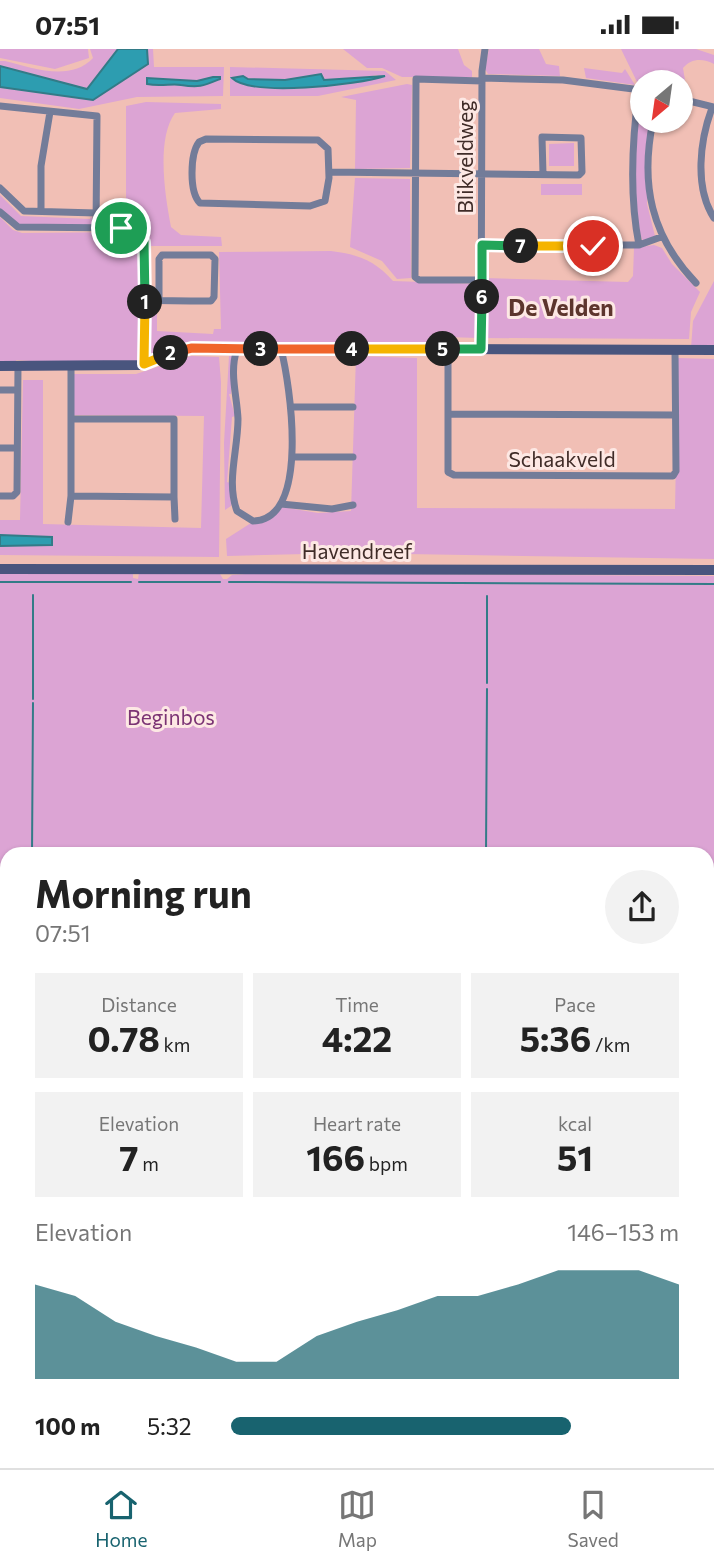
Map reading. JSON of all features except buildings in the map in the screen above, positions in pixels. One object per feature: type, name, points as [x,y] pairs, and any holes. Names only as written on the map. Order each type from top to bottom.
[{"type":"street","name":"Blikveldweg","points":[[481,349],[482,79],[485,49]]},
{"type":"street","points":[[482,280],[419,280],[415,277],[416,79],[563,80],[630,88]]},
{"type":"street","points":[[693,102],[713,107],[702,163],[703,187],[714,218]]},
{"type":"street","points":[[0,106],[97,115],[96,228]]},
{"type":"street","points":[[41,211],[41,166],[50,112]]},
{"type":"street","points":[[637,133],[634,221],[639,245]]},
{"type":"street","points":[[652,133],[648,174],[652,209],[661,237],[678,263],[696,283]]},
{"type":"street","points":[[329,172],[579,175],[582,172],[581,138],[542,138],[543,174]]},
{"type":"street","points":[[206,139],[318,140],[328,149],[329,172],[327,196],[320,205],[204,205],[193,194],[194,148],[206,139]]},
{"type":"street","points":[[0,188],[24,211],[96,213]]},
{"type":"street","points":[[0,212],[18,227],[131,228],[142,235],[144,364]]},
{"type":"street","points":[[482,245],[639,245],[661,237]]},
{"type":"street","points":[[145,300],[211,301],[214,297],[215,259],[211,255],[162,255],[159,259],[159,300]]},
{"type":"street","points":[[0,366],[144,364],[187,349],[714,350]]},
{"type":"street","points":[[237,349],[233,366],[238,419],[232,477],[234,504],[242,516],[258,521],[269,517],[281,504],[292,457],[293,407],[281,349]]},
{"type":"street","name":"Schaakveld","points":[[448,349],[448,472],[566,476],[673,476],[676,471],[675,350]]},
{"type":"street","points":[[0,496],[13,496],[17,492],[18,366]]},
{"type":"street","points":[[68,522],[71,496],[71,367]]},
{"type":"street","points":[[0,390],[16,390]]},
{"type":"street","points":[[293,407],[354,407]]},
{"type":"street","name":"Schaakveld","points":[[449,414],[675,415]]},
{"type":"street","points":[[71,419],[174,419],[176,519]]},
{"type":"street","points":[[0,448],[17,448]]},
{"type":"street","points":[[292,457],[353,457]]},
{"type":"street","points":[[71,496],[174,496]]},
{"type":"street","points":[[281,504],[325,509],[353,505]]},
{"type":"street","name":"Havendreef","points":[[0,569],[714,570]]},
{"type":"green space","points":[[0,49],[88,49],[89,58],[55,69],[0,58]]},
{"type":"green space","points":[[90,49],[118,49],[87,89],[0,66],[0,61],[5,61],[51,71],[74,70],[93,58]]},
{"type":"green space","points":[[147,49],[153,49],[154,67],[224,67],[223,96],[137,97],[79,109],[0,98],[0,87],[93,100],[147,64]]},
{"type":"green space","points":[[343,49],[458,49],[464,65],[472,71],[472,77],[402,77],[382,68],[367,68]]},
{"type":"green space","points":[[489,49],[539,49],[546,64],[559,66],[560,76],[488,74],[485,69]]},
{"type":"green space","points":[[621,49],[696,49],[714,55],[714,64],[697,60],[690,62],[683,70],[631,70]]},
{"type":"green space","points":[[230,67],[385,71],[396,80],[318,96],[230,96]],"holes":[[[320,74],[324,80],[376,75],[381,77],[296,89],[249,86],[232,78],[285,80]]]},
{"type":"green space","points":[[584,68],[622,73],[625,69],[630,77],[630,84],[586,78]]},
{"type":"green space","points":[[412,85],[410,168],[355,169],[356,100],[341,97]]},
{"type":"green space","points":[[146,102],[221,104],[221,109],[175,113],[166,137],[164,168],[171,227],[181,235],[221,237],[222,246],[148,246],[145,232],[137,226],[101,223],[100,218],[126,216],[126,106]]},
{"type":"green space","points":[[637,133],[649,133],[647,204],[655,236],[643,241],[636,212]]},
{"type":"green space","points":[[574,143],[574,166],[549,166],[549,144]]},
{"type":"green space","points":[[355,178],[410,179],[411,278],[397,279],[382,261],[350,247]]},
{"type":"green space","points":[[541,184],[582,184],[582,195],[541,195]]},
{"type":"green space","points":[[0,195],[21,216],[90,219],[91,216],[94,223],[91,226],[16,224],[0,209]]},
{"type":"green space","points":[[0,217],[13,230],[22,233],[131,232],[137,241],[143,273],[141,359],[136,363],[71,364],[16,360],[17,363],[0,363]]},
{"type":"green space","points":[[654,245],[662,248],[672,264],[700,292],[691,312],[689,339],[483,338],[484,278],[628,282],[633,276],[634,248]]},
{"type":"green space","points":[[331,251],[365,260],[380,268],[393,281],[479,284],[478,338],[446,337],[437,347],[228,346],[155,356],[147,350],[148,305],[157,306],[157,331],[213,334],[214,329],[221,329],[219,252]]},
{"type":"green space","points":[[714,281],[714,348],[691,348],[693,321]]},
{"type":"green space","points":[[191,356],[219,357],[219,557],[0,555],[0,546],[52,545],[52,537],[0,535],[0,520],[20,520],[23,380],[43,380],[43,524],[201,528],[204,416],[73,415],[71,374],[136,374]]},
{"type":"green space","points":[[229,356],[232,356],[229,394],[235,416],[232,417],[227,482],[230,483],[231,506],[225,510],[224,443]]},
{"type":"green space","points":[[356,356],[417,358],[417,508],[675,509],[678,358],[714,359],[714,559],[347,553],[227,556],[226,539],[251,523],[269,520],[282,507],[318,513],[351,511]]},
{"type":"green space","name":"Beginbos","points":[[0,572],[133,572],[133,578],[138,579],[139,573],[220,574],[223,579],[232,575],[259,573],[714,576],[714,847],[0,847]]},
{"type":"water","points":[[118,49],[147,49],[148,64],[93,100],[0,87],[0,66],[87,89]]},
{"type":"water","points":[[321,74],[324,80],[385,76],[306,88],[260,87],[243,84],[232,78],[243,76],[248,79],[285,80]]},
{"type":"water","points":[[213,77],[220,79],[197,86],[147,84],[147,78],[197,81]]},
{"type":"water","points":[[0,535],[52,537],[52,545],[0,546]]},
{"type":"waterway","points":[[0,582],[131,582]]},
{"type":"waterway","points":[[139,582],[220,582]]},
{"type":"waterway","points":[[229,582],[714,584]]},
{"type":"waterway","points":[[33,595],[33,699]]},
{"type":"waterway","points":[[487,596],[487,683]]},
{"type":"waterway","points":[[486,847],[487,689]]},
{"type":"waterway","points":[[32,847],[33,703]]},
{"type":"district","name":"De Velden","points":[[561,307]]},
{"type":"route","points":[[121,228],[137,231],[144,242],[144,364],[192,348],[481,349],[482,245],[593,246]]}]
